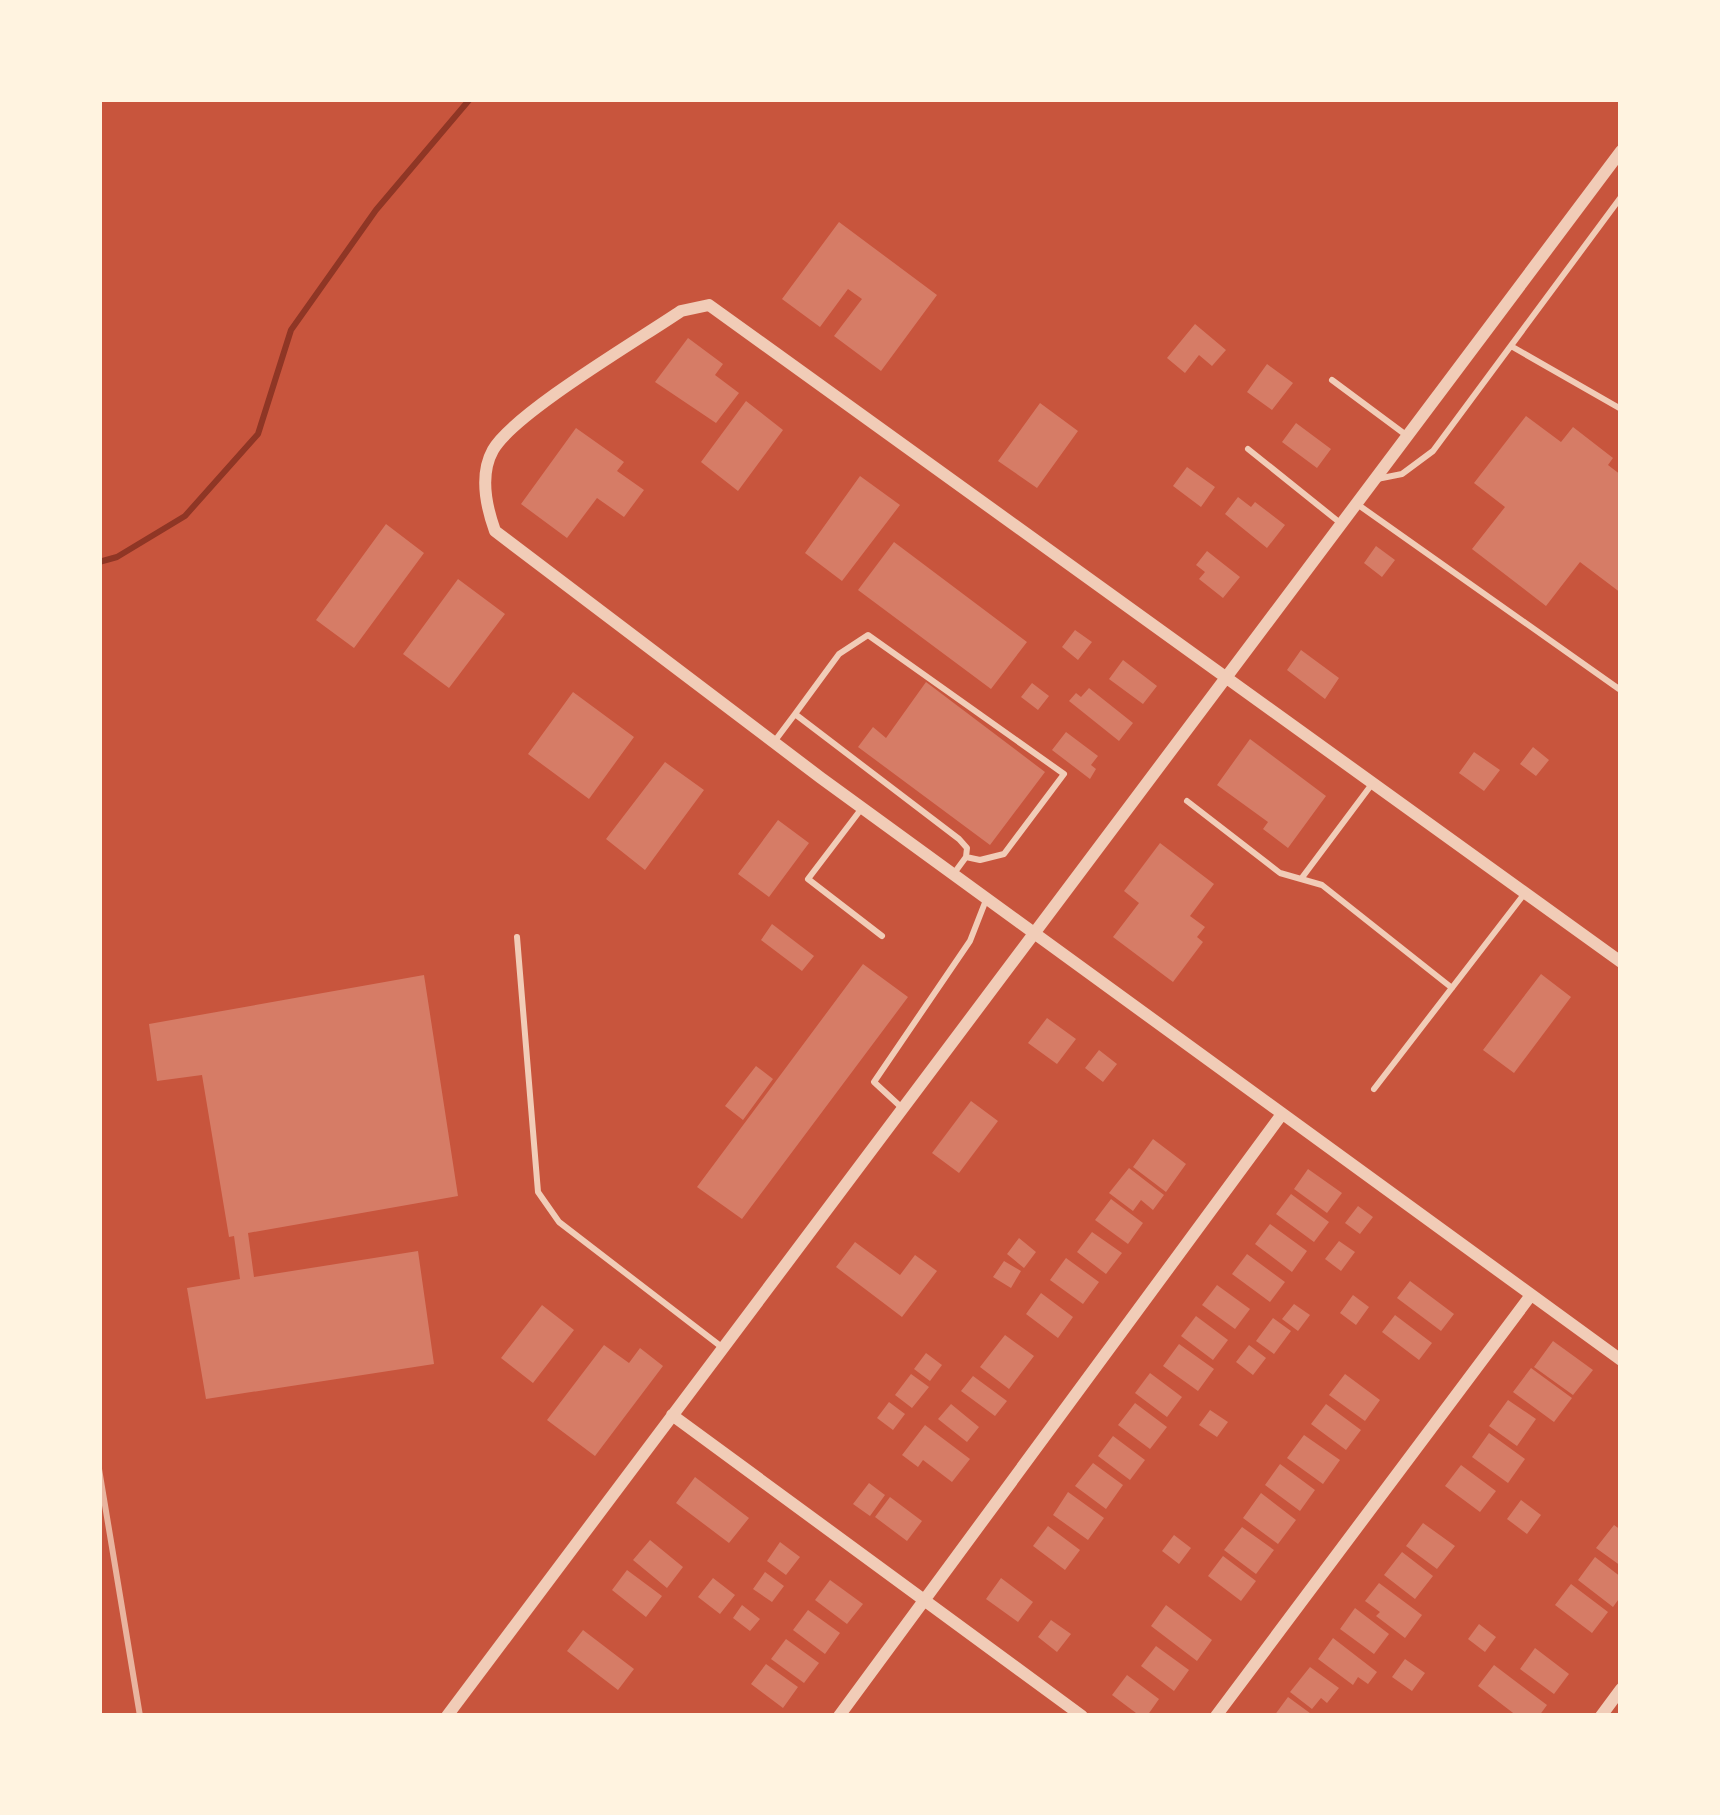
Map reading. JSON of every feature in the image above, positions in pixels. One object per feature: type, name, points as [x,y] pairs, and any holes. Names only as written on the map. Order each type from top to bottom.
[{"type":"street","points":[[447,1716],[1621,152]]},
{"type":"street","points":[[1621,962],[710,304],[681,310],[531,413],[490,453],[484,498],[495,531],[820,778],[1621,1360]]},
{"type":"street","points":[[839,1716],[1282,1114]]},
{"type":"street","points":[[1216,1716],[1531,1295]]},
{"type":"street","points":[[672,1415],[1082,1716]]},
{"type":"street","points":[[1601,1716],[1621,1689]]},
{"type":"lane","points":[[1375,479],[1402,475],[1433,451],[1621,197]]},
{"type":"lane","points":[[1511,346],[1621,409]]},
{"type":"lane","points":[[1332,380],[1407,436]]},
{"type":"lane","points":[[1248,449],[1341,525]]},
{"type":"lane","points":[[1357,504],[1619,689]]},
{"type":"lane","points":[[774,742],[839,654],[858,638],[875,637],[1064,774],[1004,854],[980,860],[966,856]]},
{"type":"lane","points":[[795,714],[959,839],[967,848],[966,856],[952,875]]},
{"type":"lane","points":[[1301,879],[1372,784]]},
{"type":"lane","points":[[1187,801],[1280,873],[1322,885],[1452,988]]},
{"type":"lane","points":[[862,808],[808,879],[882,936]]},
{"type":"lane","points":[[1374,1089],[1525,893]]},
{"type":"lane","points":[[904,1110],[874,1082],[970,941],[986,899]]},
{"type":"lane","points":[[517,937],[538,1192],[559,1222],[723,1348]]},
{"type":"building","points":[[839,222],[937,295],[881,371],[834,336],[862,299],[848,289],[820,327],[782,299]]},
{"type":"building","points":[[1195,324],[1226,350],[1212,366],[1199,355],[1185,373],[1167,358]]},
{"type":"building","points":[[688,338],[723,364],[715,375],[739,393],[716,423],[655,382]]},
{"type":"building","points":[[1267,364],[1293,383],[1272,410],[1247,392]]},
{"type":"building","points":[[746,401],[783,430],[738,491],[701,462]]},
{"type":"building","points":[[1040,403],[1078,431],[1037,488],[998,461]]},
{"type":"building","points":[[1526,416],[1561,442],[1573,427],[1613,458],[1608,465],[1621,475],[1621,593],[1580,562],[1546,606],[1472,549],[1505,507],[1474,483]]},
{"type":"building","points":[[1296,423],[1331,449],[1317,468],[1282,442]]},
{"type":"building","points":[[576,428],[624,462],[617,471],[644,490],[624,517],[597,498],[567,538],[521,504]]},
{"type":"building","points":[[1187,467],[1215,487],[1201,507],[1173,486]]},
{"type":"building","points":[[860,476],[900,505],[842,581],[805,553]]},
{"type":"building","points":[[1238,497],[1251,507],[1255,502],[1285,525],[1267,548],[1225,514]]},
{"type":"building","points":[[386,524],[424,553],[354,648],[316,620]]},
{"type":"building","points":[[894,542],[1027,642],[991,689],[858,590]]},
{"type":"building","points":[[1376,546],[1395,560],[1382,577],[1364,563]]},
{"type":"building","points":[[1207,551],[1240,577],[1223,598],[1199,579],[1205,572],[1196,565]]},
{"type":"building","points":[[458,579],[505,614],[449,688],[403,654]]},
{"type":"building","points":[[1075,630],[1092,642],[1078,660],[1062,647]]},
{"type":"building","points":[[1301,650],[1339,678],[1325,699],[1287,670]]},
{"type":"building","points":[[1123,660],[1157,686],[1143,704],[1109,679]]},
{"type":"building","points":[[926,682],[1045,772],[990,845],[858,747],[873,727],[886,738]]},
{"type":"building","points":[[1032,683],[1049,696],[1038,710],[1021,697]]},
{"type":"building","points":[[1089,688],[1133,723],[1119,741],[1069,701]]},
{"type":"building","points":[[573,692],[634,737],[589,799],[528,754]]},
{"type":"building","points":[[1066,732],[1098,756],[1091,765],[1096,769],[1090,779],[1052,750]]},
{"type":"building","points":[[1250,739],[1326,796],[1288,848],[1263,829],[1268,822],[1217,785]]},
{"type":"building","points":[[1533,747],[1549,760],[1536,776],[1520,764]]},
{"type":"building","points":[[1474,752],[1500,770],[1484,791],[1459,773]]},
{"type":"building","points":[[665,762],[704,790],[645,870],[606,839]]},
{"type":"building","points":[[778,820],[809,843],[769,897],[738,874]]},
{"type":"building","points":[[1160,843],[1214,884],[1190,916],[1205,927],[1197,937],[1203,942],[1173,982],[1113,937],[1139,903],[1124,891]]},
{"type":"building","points":[[772,924],[814,956],[802,971],[761,940]]},
{"type":"building","points":[[863,964],[908,997],[742,1219],[697,1187]]},
{"type":"building","points":[[1541,974],[1571,997],[1514,1073],[1483,1050]]},
{"type":"building","points":[[424,975],[458,1196],[248,1233],[254,1277],[418,1251],[434,1364],[206,1399],[187,1288],[240,1279],[234,1236],[229,1237],[202,1075],[157,1081],[149,1024]]},
{"type":"building","points":[[1047,1018],[1076,1039],[1057,1064],[1028,1043]]},
{"type":"building","points":[[1099,1050],[1117,1064],[1103,1082],[1085,1068]]},
{"type":"building","points":[[756,1066],[773,1079],[743,1120],[725,1106]]},
{"type":"building","points":[[971,1101],[998,1121],[959,1173],[932,1153]]},
{"type":"building","points":[[1153,1139],[1186,1164],[1166,1192],[1133,1167]]},
{"type":"building","points":[[1129,1168],[1164,1195],[1153,1210],[1141,1200],[1133,1211],[1109,1193]]},
{"type":"building","points":[[1308,1169],[1342,1193],[1327,1213],[1294,1189]]},
{"type":"building","points":[[1291,1194],[1329,1222],[1314,1242],[1276,1214]]},
{"type":"building","points":[[1111,1199],[1143,1223],[1128,1244],[1095,1220]]},
{"type":"building","points":[[1358,1206],[1373,1217],[1360,1234],[1345,1223]]},
{"type":"building","points":[[1270,1224],[1307,1251],[1292,1272],[1255,1244]]},
{"type":"building","points":[[1092,1232],[1122,1253],[1106,1274],[1077,1252]]},
{"type":"building","points":[[1019,1238],[1036,1252],[1024,1268],[1007,1254]]},
{"type":"building","points":[[1339,1241],[1355,1252],[1341,1271],[1325,1259]]},
{"type":"building","points":[[855,1242],[900,1275],[915,1255],[937,1271],[902,1317],[836,1267]]},
{"type":"building","points":[[1247,1254],[1285,1282],[1270,1302],[1232,1274]]},
{"type":"building","points":[[1066,1258],[1099,1282],[1083,1304],[1050,1280]]},
{"type":"building","points":[[1004,1261],[1021,1271],[1011,1288],[993,1277]]},
{"type":"building","points":[[1410,1281],[1454,1314],[1441,1331],[1397,1298]]},
{"type":"building","points":[[1217,1285],[1250,1309],[1235,1329],[1202,1305]]},
{"type":"building","points":[[1041,1293],[1073,1317],[1058,1338],[1026,1314]]},
{"type":"building","points":[[1353,1295],[1369,1307],[1356,1325],[1340,1313]]},
{"type":"building","points":[[1294,1304],[1310,1315],[1298,1331],[1282,1319]]},
{"type":"building","points":[[542,1305],[574,1330],[533,1383],[501,1358]]},
{"type":"building","points":[[1395,1315],[1432,1343],[1419,1360],[1382,1332]]},
{"type":"building","points":[[1196,1316],[1228,1340],[1213,1360],[1181,1336]]},
{"type":"building","points":[[1273,1318],[1291,1331],[1274,1354],[1256,1341]]},
{"type":"building","points":[[1005,1335],[1034,1356],[1009,1389],[980,1367]]},
{"type":"building","points":[[1553,1341],[1593,1370],[1573,1395],[1534,1367]]},
{"type":"building","points":[[1179,1344],[1214,1369],[1198,1391],[1163,1366]]},
{"type":"building","points":[[604,1345],[629,1363],[640,1348],[663,1366],[595,1456],[547,1420]]},
{"type":"building","points":[[1249,1345],[1266,1358],[1253,1375],[1236,1362]]},
{"type":"building","points":[[926,1353],[942,1365],[930,1381],[914,1369]]},
{"type":"building","points":[[1531,1368],[1572,1398],[1554,1422],[1513,1392]]},
{"type":"building","points":[[1150,1373],[1182,1397],[1167,1417],[1135,1393]]},
{"type":"building","points":[[911,1374],[929,1387],[912,1408],[895,1395]]},
{"type":"building","points":[[1345,1374],[1380,1400],[1365,1421],[1329,1395]]},
{"type":"building","points":[[973,1376],[1007,1401],[995,1416],[961,1391]]},
{"type":"building","points":[[1508,1400],[1536,1419],[1517,1446],[1489,1426]]},
{"type":"building","points":[[889,1402],[905,1414],[893,1430],[877,1418]]},
{"type":"building","points":[[1135,1403],[1167,1427],[1150,1449],[1118,1425]]},
{"type":"building","points":[[951,1404],[979,1427],[967,1442],[938,1419]]},
{"type":"building","points":[[1326,1404],[1361,1430],[1346,1450],[1311,1424]]},
{"type":"building","points":[[1210,1410],[1228,1422],[1217,1437],[1199,1425]]},
{"type":"building","points":[[925,1425],[970,1459],[952,1482],[923,1460],[918,1467],[902,1455]]},
{"type":"building","points":[[1489,1433],[1525,1459],[1508,1483],[1472,1457]]},
{"type":"building","points":[[1304,1435],[1340,1460],[1323,1484],[1287,1458]]},
{"type":"building","points":[[1113,1436],[1145,1460],[1130,1480],[1098,1456]]},
{"type":"building","points":[[1093,1463],[1123,1485],[1106,1509],[1075,1486]]},
{"type":"building","points":[[1280,1464],[1315,1490],[1300,1511],[1265,1485]]},
{"type":"building","points":[[1461,1465],[1496,1491],[1480,1512],[1445,1486]]},
{"type":"building","points":[[695,1477],[749,1518],[729,1543],[676,1503]]},
{"type":"building","points":[[869,1483],[885,1495],[870,1516],[853,1504]]},
{"type":"building","points":[[1068,1492],[1104,1518],[1088,1540],[1053,1515]]},
{"type":"building","points":[[1261,1493],[1296,1520],[1278,1544],[1243,1518]]},
{"type":"building","points":[[890,1497],[922,1521],[907,1541],[875,1517]]},
{"type":"building","points":[[1521,1500],[1541,1515],[1527,1534],[1507,1519]]},
{"type":"building","points":[[1423,1523],[1455,1546],[1437,1569],[1406,1546]]},
{"type":"building","points":[[1614,1525],[1621,1530],[1621,1566],[1596,1548]]},
{"type":"building","points":[[1048,1526],[1080,1550],[1065,1570],[1033,1546]]},
{"type":"building","points":[[1242,1527],[1274,1550],[1256,1574],[1224,1550]]},
{"type":"building","points":[[1174,1535],[1191,1548],[1179,1564],[1162,1551]]},
{"type":"building","points":[[650,1540],[683,1567],[667,1588],[633,1560]]},
{"type":"building","points":[[780,1542],[800,1557],[786,1575],[767,1561]]},
{"type":"building","points":[[1402,1552],[1433,1576],[1415,1599],[1384,1575]]},
{"type":"building","points":[[1223,1556],[1256,1581],[1241,1601],[1208,1576]]},
{"type":"building","points":[[1595,1557],[1621,1577],[1621,1596],[1613,1607],[1578,1580]]},
{"type":"building","points":[[627,1570],[662,1596],[646,1617],[612,1590]]},
{"type":"building","points":[[765,1572],[784,1586],[772,1602],[753,1589]]},
{"type":"building","points":[[713,1578],[735,1595],[720,1614],[698,1597]]},
{"type":"building","points":[[1001,1578],[1033,1602],[1018,1622],[986,1599]]},
{"type":"building","points":[[830,1580],[863,1604],[847,1624],[815,1600]]},
{"type":"building","points":[[1379,1583],[1422,1615],[1405,1638],[1365,1601]]},
{"type":"building","points":[[1571,1584],[1608,1612],[1592,1633],[1555,1605]]},
{"type":"building","points":[[742,1605],[760,1619],[750,1631],[733,1618]]},
{"type":"building","points":[[1166,1605],[1212,1640],[1197,1661],[1151,1626]]},
{"type":"building","points":[[1355,1608],[1389,1634],[1374,1654],[1340,1629]]},
{"type":"building","points":[[808,1610],[840,1633],[825,1654],[793,1630]]},
{"type":"building","points":[[1051,1620],[1071,1634],[1057,1652],[1038,1637]]},
{"type":"building","points":[[1479,1624],[1496,1637],[1485,1652],[1468,1639]]},
{"type":"building","points":[[583,1630],[634,1669],[618,1690],[567,1651]]},
{"type":"building","points":[[1333,1638],[1377,1672],[1368,1684],[1358,1677],[1353,1685],[1318,1659]]},
{"type":"building","points":[[786,1639],[819,1663],[804,1683],[771,1659]]},
{"type":"building","points":[[1156,1646],[1189,1670],[1174,1691],[1141,1666]]},
{"type":"building","points":[[1535,1648],[1569,1674],[1554,1694],[1520,1669]]},
{"type":"building","points":[[1405,1659],[1425,1673],[1412,1691],[1392,1677]]},
{"type":"building","points":[[766,1664],[798,1687],[783,1708],[751,1684]]},
{"type":"building","points":[[1494,1665],[1547,1705],[1539,1716],[1517,1716],[1478,1686]]},
{"type":"building","points":[[1310,1667],[1339,1688],[1327,1703],[1321,1698],[1312,1709],[1290,1692]]},
{"type":"building","points":[[1127,1675],[1159,1699],[1147,1716],[1140,1716],[1112,1695]]},
{"type":"building","points":[[1288,1697],[1314,1716],[1274,1716]]},
{"type":"waterway","points":[[99,562],[117,557],[185,516],[258,434],[291,330],[376,210],[470,99]]},
{"type":"railway","points":[[99,1469],[140,1716]]}]
